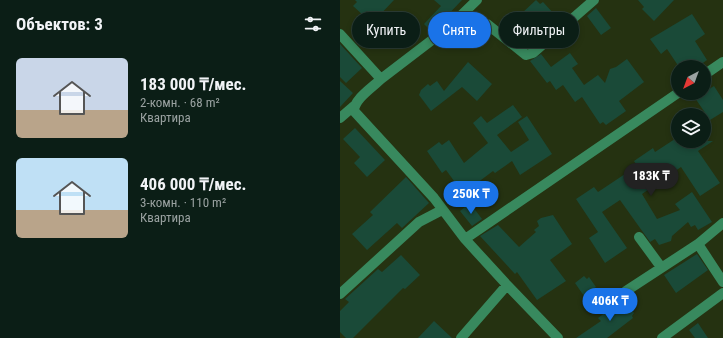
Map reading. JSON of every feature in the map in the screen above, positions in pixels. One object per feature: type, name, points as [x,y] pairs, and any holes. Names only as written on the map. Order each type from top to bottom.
[{"type":"street","points":[[466,12],[477,0]]},
{"type":"street","points":[[491,27],[526,55],[533,53],[594,0]]},
{"type":"street","points":[[340,34],[381,79]]},
{"type":"street","points":[[340,118],[381,79],[428,42]]},
{"type":"street","points":[[711,70],[723,62]]},
{"type":"street","points":[[465,239],[671,98]]},
{"type":"street","points":[[354,106],[354,111],[434,198],[465,239],[558,338]]},
{"type":"street","points":[[340,294],[419,222],[442,210]]},
{"type":"street","points":[[626,291],[698,244],[723,223]]},
{"type":"street","points":[[639,237],[661,268]]},
{"type":"street","points":[[698,244],[723,282]]},
{"type":"street","points":[[461,338],[507,285]]},
{"type":"street","points":[[662,338],[723,293]]},
{"type":"green space","points":[[340,0],[723,0],[723,338],[340,338]]},
{"type":"building","points":[[355,0],[394,0],[383,12],[360,12],[353,6],[357,2]]},
{"type":"building","points":[[434,0],[462,0],[451,12],[435,12],[441,6]]},
{"type":"building","points":[[536,0],[540,4],[543,2],[552,12],[523,12]]},
{"type":"building","points":[[638,0],[674,0],[654,21],[642,9],[644,7]]},
{"type":"building","points":[[596,8],[611,28],[601,35],[587,16]]},
{"type":"building","points":[[692,14],[705,34],[695,41],[707,60],[674,60],[667,49],[661,54],[650,39]]},
{"type":"building","points":[[428,20],[428,28],[424,24]]},
{"type":"building","points":[[340,44],[362,68],[346,83],[340,77]]},
{"type":"building","points":[[570,53],[578,64],[572,68],[584,85],[598,75],[605,83],[610,69],[616,67],[627,59],[644,82],[619,101],[626,111],[606,125],[603,122],[600,124],[582,97],[575,102],[563,85],[556,90],[550,81],[547,83],[530,61],[541,54],[551,67]]},
{"type":"building","points":[[468,62],[492,84],[477,101],[462,87],[431,111],[419,95],[421,90],[428,84],[430,86],[437,81],[444,91]]},
{"type":"building","points":[[340,81],[353,93],[340,107]]},
{"type":"building","points":[[714,86],[723,100],[723,112],[711,119],[711,108],[702,108],[696,100],[711,100],[711,88]]},
{"type":"building","points":[[513,105],[522,117],[497,135],[511,152],[529,140],[518,122],[527,116],[552,154],[520,175],[512,161],[495,173],[493,171],[477,183],[479,186],[465,196],[446,170],[442,173],[427,151],[439,142],[442,145],[449,140],[464,163],[488,143],[473,123],[481,116],[487,123]]},
{"type":"building","points":[[355,128],[385,160],[367,177],[354,163],[360,157],[343,139]]},
{"type":"building","points":[[671,142],[671,148],[702,148],[698,151],[720,183],[700,196],[681,167],[642,194],[657,219],[680,210],[675,204],[692,192],[712,222],[698,230],[695,225],[691,227],[688,222],[672,236],[671,241],[659,245],[655,239],[650,242],[620,200],[602,212],[627,248],[605,263],[589,238],[598,232],[576,199],[594,187],[598,192],[637,166],[634,161],[653,148],[655,152]]},
{"type":"building","points":[[406,177],[429,203],[402,228],[397,223],[367,250],[352,234],[373,215],[370,212]]},
{"type":"building","points":[[470,203],[482,219],[472,226],[460,211]]},
{"type":"building","points":[[553,215],[572,244],[550,260],[566,281],[537,300],[517,272],[515,274],[480,236],[498,225],[519,247],[536,232],[534,230],[539,226],[537,221],[541,218]]},
{"type":"building","points":[[697,254],[708,270],[676,293],[664,275]]},
{"type":"building","points":[[401,255],[420,275],[405,289],[403,288],[353,338],[346,338],[340,332],[340,311],[349,302],[345,299],[378,269],[382,272]]},
{"type":"building","points":[[584,276],[587,279],[589,277],[596,287],[584,296],[575,283]]},
{"type":"building","points":[[623,299],[634,313],[632,316],[633,318],[607,338],[576,338],[601,321],[598,318]]},
{"type":"building","points":[[434,321],[452,338],[418,338]]},
{"type":"building","points":[[698,323],[708,338],[695,338],[689,330]]}]
